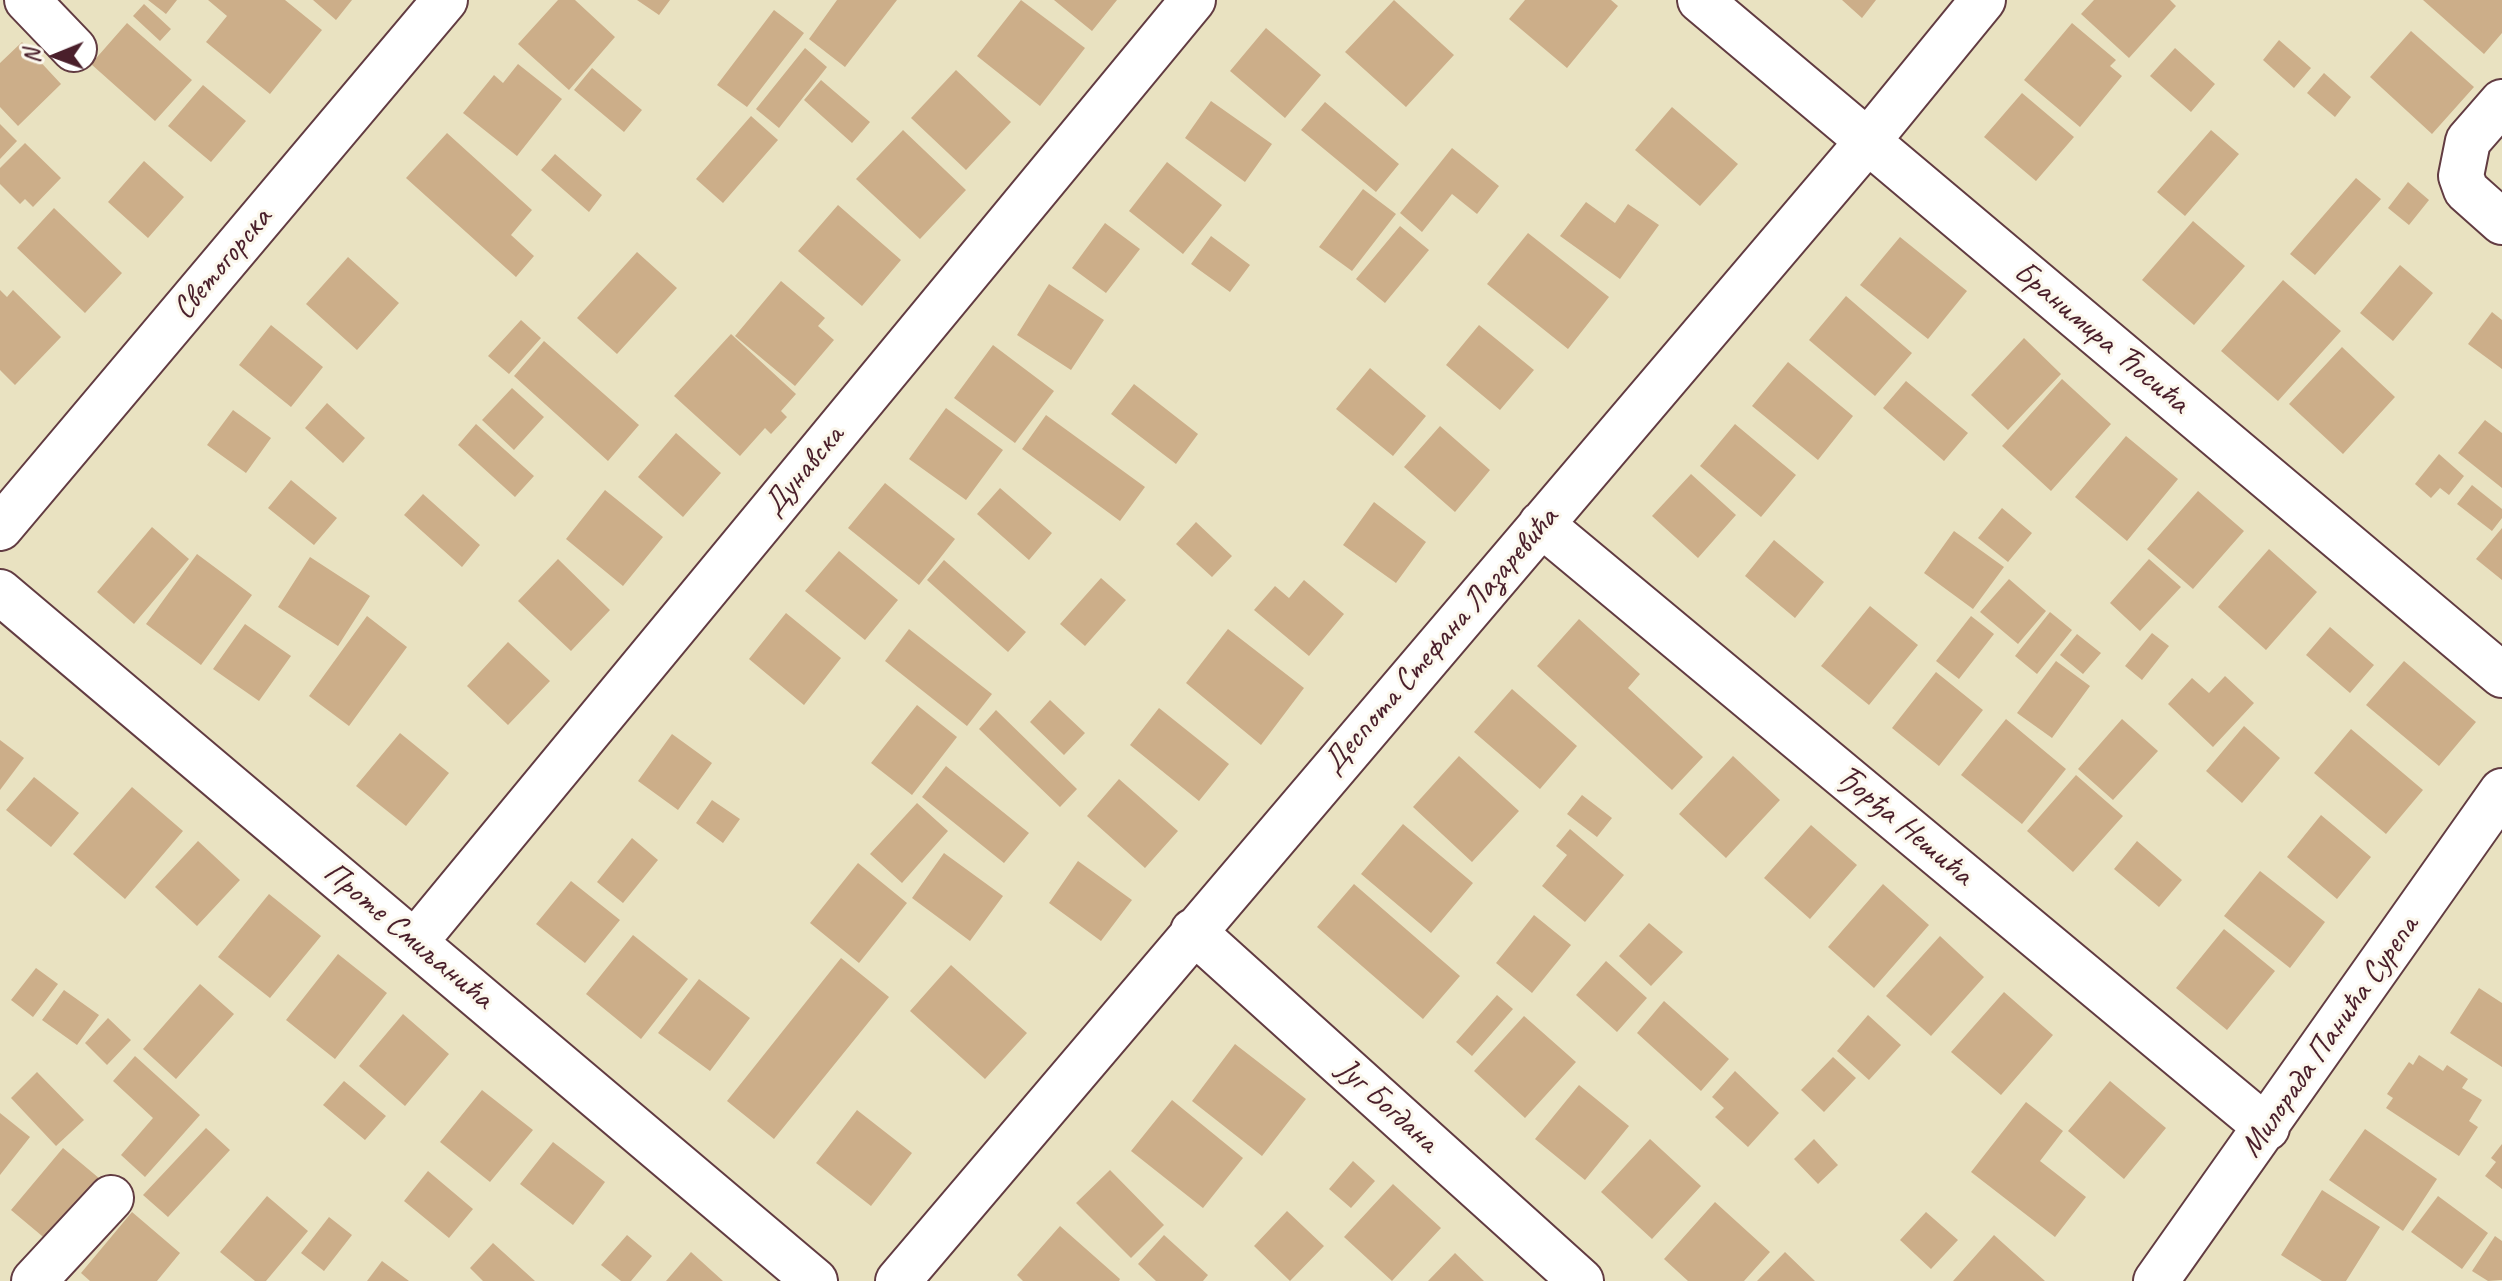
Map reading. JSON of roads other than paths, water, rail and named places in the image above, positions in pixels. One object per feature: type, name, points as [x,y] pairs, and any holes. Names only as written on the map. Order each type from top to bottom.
[{"type":"street","points":[[27,0],[74,49]]},
{"type":"street","name":"Светогорска","points":[[0,528],[445,0]]},
{"type":"street","name":"Дунавска","points":[[415,942],[1193,0]]},
{"type":"street","name":"Бранимира Ћосића","points":[[1700,0],[2502,675]]},
{"type":"street","name":"Деспота Стефана Лазаревића","points":[[898,1281],[1867,142],[1983,0]]},
{"type":"street","points":[[2502,102],[2468,141],[2461,176],[2466,190],[2502,222]]},
{"type":"street","name":"Ђорђа Нешића","points":[[1541,524],[2267,1128]]},
{"type":"street","name":"Проте Смиљанића","points":[[0,592],[815,1281]]},
{"type":"street","name":"Милорада Панића Сурепа","points":[[2156,1281],[2267,1128],[2502,791]]},
{"type":"street","name":"Југ Богдана","points":[[1193,931],[1581,1281]]},
{"type":"street","points":[[34,1281],[111,1198]]}]
